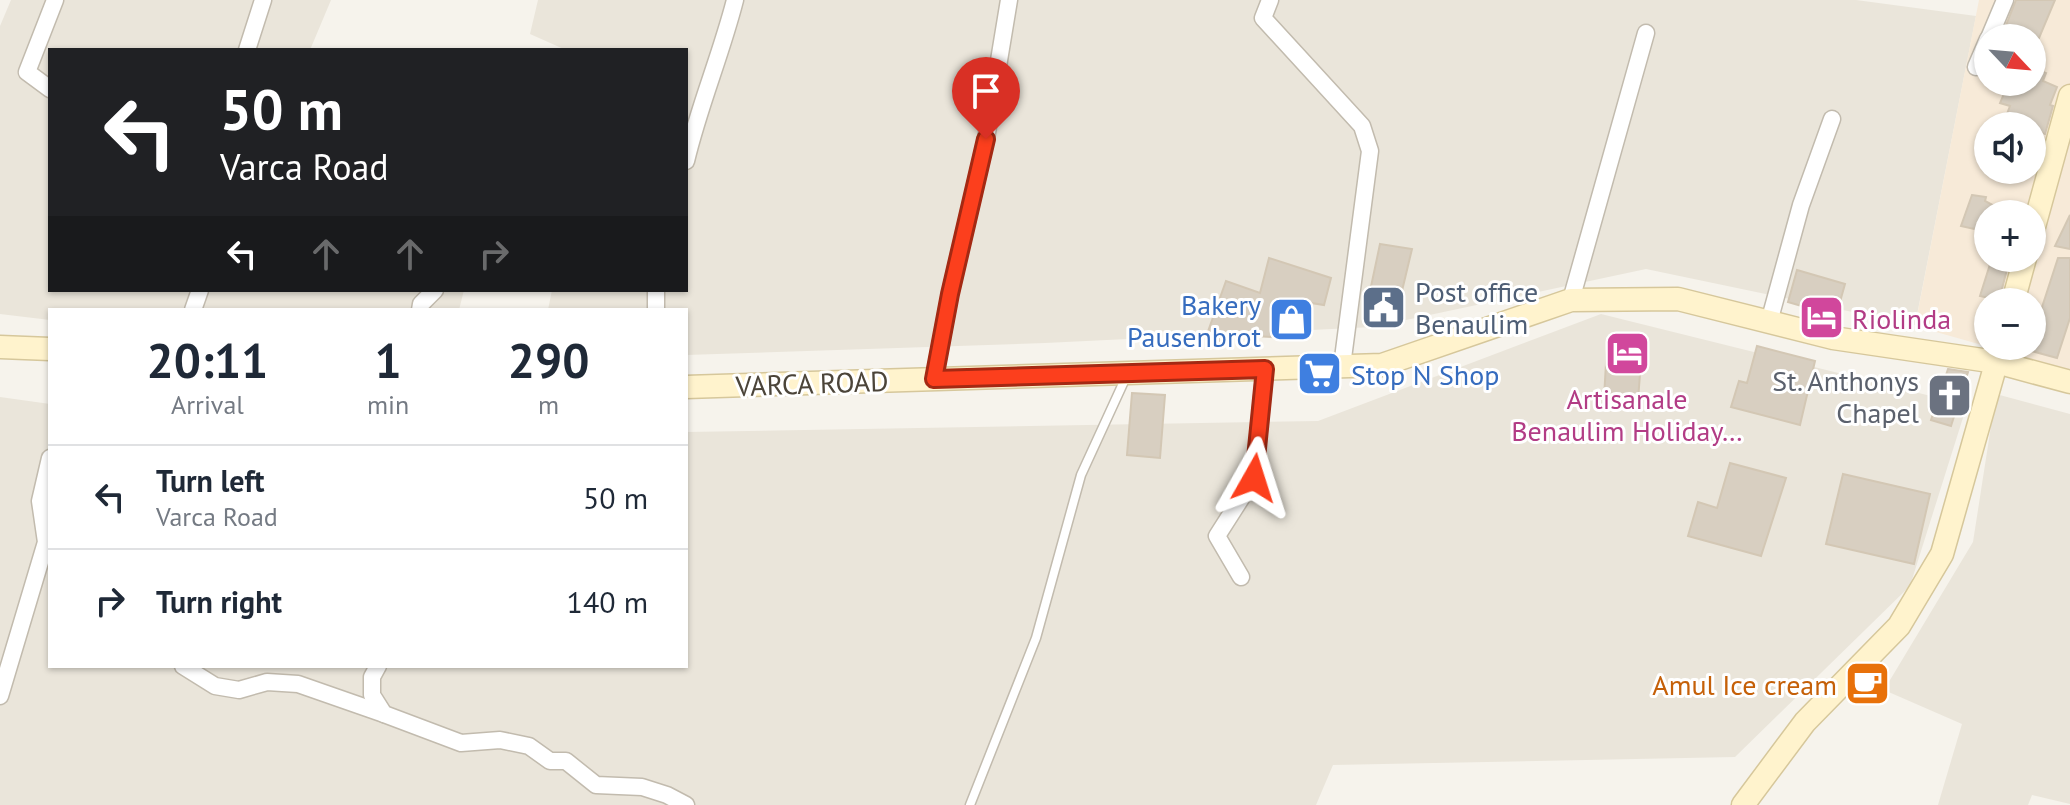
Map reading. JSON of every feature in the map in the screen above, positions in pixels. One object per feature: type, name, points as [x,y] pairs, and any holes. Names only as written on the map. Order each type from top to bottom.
[{"type":"main road","points":[[2041,200],[2070,96]]},
{"type":"main road","name":"VARCA ROAD","points":[[688,387],[1382,365],[1571,300],[1678,299],[1833,338],[1974,352]]},
{"type":"main road","points":[[0,347],[48,349]]},
{"type":"main road","points":[[1743,805],[1805,722],[1899,626],[1942,554],[1997,360]]},
{"type":"main road","name":"VARCA ROAD","points":[[2014,360],[2070,382]]},
{"type":"street","points":[[48,88],[27,72],[55,0]]},
{"type":"street","points":[[248,48],[263,0]]},
{"type":"street","points":[[688,153],[697,115],[722,51],[735,0]]},
{"type":"street","points":[[934,379],[986,139],[1009,0]]},
{"type":"street","points":[[1270,0],[1263,18],[1362,126],[1370,151],[1342,366]]},
{"type":"street","points":[[1995,24],[2005,0]]},
{"type":"street","points":[[1571,300],[1646,33]]},
{"type":"street","points":[[1769,322],[1801,205],[1832,119]]},
{"type":"street","points":[[420,308],[433,292]]},
{"type":"street","points":[[1241,577],[1217,536],[1254,478],[1265,369]]},
{"type":"street","points":[[0,696],[46,542],[40,501],[48,467]]},
{"type":"street","points":[[32,587],[48,594]]},
{"type":"street","points":[[186,668],[215,686],[239,690],[267,682],[298,684],[461,743],[500,740],[529,746],[550,761],[566,761],[596,785],[642,787],[686,805]]},
{"type":"street","points":[[377,668],[372,677],[372,695],[384,714]]},
{"type":"lane","points":[[970,805],[1036,638],[1081,475],[1128,373]]},
{"type":"shaded area","points":[[11,0],[331,0],[311,48],[48,48],[48,292],[464,292],[460,308],[48,308],[48,320],[0,314],[0,26]]},
{"type":"shaded area","points":[[538,0],[1856,0],[1976,16],[1915,325],[1646,269],[1373,327],[1045,343],[688,355],[688,308],[548,308],[552,292],[688,292],[688,48],[562,48],[530,34]]},
{"type":"shaded area","points":[[1979,0],[2070,0],[2070,370],[2035,360],[2046,360],[2046,288],[1974,288],[1974,343],[1915,326],[1974,25],[1974,96],[2046,96],[2046,24],[1974,24]]},
{"type":"shaded area","points":[[1601,314],[1967,405],[1910,586],[1735,757],[1333,765],[1316,805],[0,805],[0,397],[48,404],[48,668],[688,668],[688,432],[1318,421]]},
{"type":"shaded area","points":[[1996,394],[2070,414],[2070,804],[2032,795],[2028,805],[1938,805],[1962,724],[1884,690],[1973,542]]},
{"type":"building","points":[[2016,0],[2055,0],[2045,24],[2007,24]]},
{"type":"building","points":[[2046,82],[2057,87],[2046,130],[2046,112],[2008,112],[2010,106],[2000,103],[2003,96],[2046,96]]},
{"type":"building","points":[[1972,195],[1986,197],[1985,200],[1974,200],[1974,229],[1961,226]]},
{"type":"building","points":[[2070,215],[2070,249],[2055,246]]},
{"type":"building","points":[[1380,244],[1412,249],[1395,320],[1365,315]]},
{"type":"building","points":[[1269,258],[1331,278],[1324,305],[1299,301],[1291,338],[1233,335],[1230,345],[1206,337],[1226,281],[1260,293]]},
{"type":"building","points":[[2058,258],[2070,258],[2070,318],[2057,358],[2046,355],[2046,295]]},
{"type":"building","points":[[1797,270],[1845,284],[1836,316],[1788,302]]},
{"type":"building","points":[[1988,272],[2006,272],[2002,288],[1983,288]]},
{"type":"building","points":[[1607,346],[1642,348],[1638,400],[1604,398]]},
{"type":"building","points":[[1757,346],[1815,361],[1800,425],[1731,407],[1739,381],[1747,383]]},
{"type":"building","name":"St. Anthonys Chapel","points":[[1948,369],[1968,372],[1951,426],[1931,420]]},
{"type":"building","points":[[1132,393],[1165,395],[1160,458],[1127,455]]},
{"type":"building","points":[[1730,463],[1786,478],[1761,556],[1688,536],[1698,502],[1717,508]]},
{"type":"building","points":[[1843,474],[1930,494],[1914,564],[1826,544]]},
{"type":"place","name":"Post office Benaulim","points":[[1384,307]]},
{"type":"place","name":"Riolinda","points":[[1821,318]]},
{"type":"place","name":"Bakery Pausenbrot","points":[[1292,320]]},
{"type":"place","name":"Artisanale Benaulim Holiday…","points":[[1627,354]]},
{"type":"place","name":"Stop N Shop","points":[[1320,374]]},
{"type":"place","name":"St. Anthonys Chapel","points":[[1950,396]]},
{"type":"place","name":"Amul Ice cream","points":[[1868,684]]},
{"type":"route","points":[[986,139],[934,379],[1265,369],[1254,478]]}]
